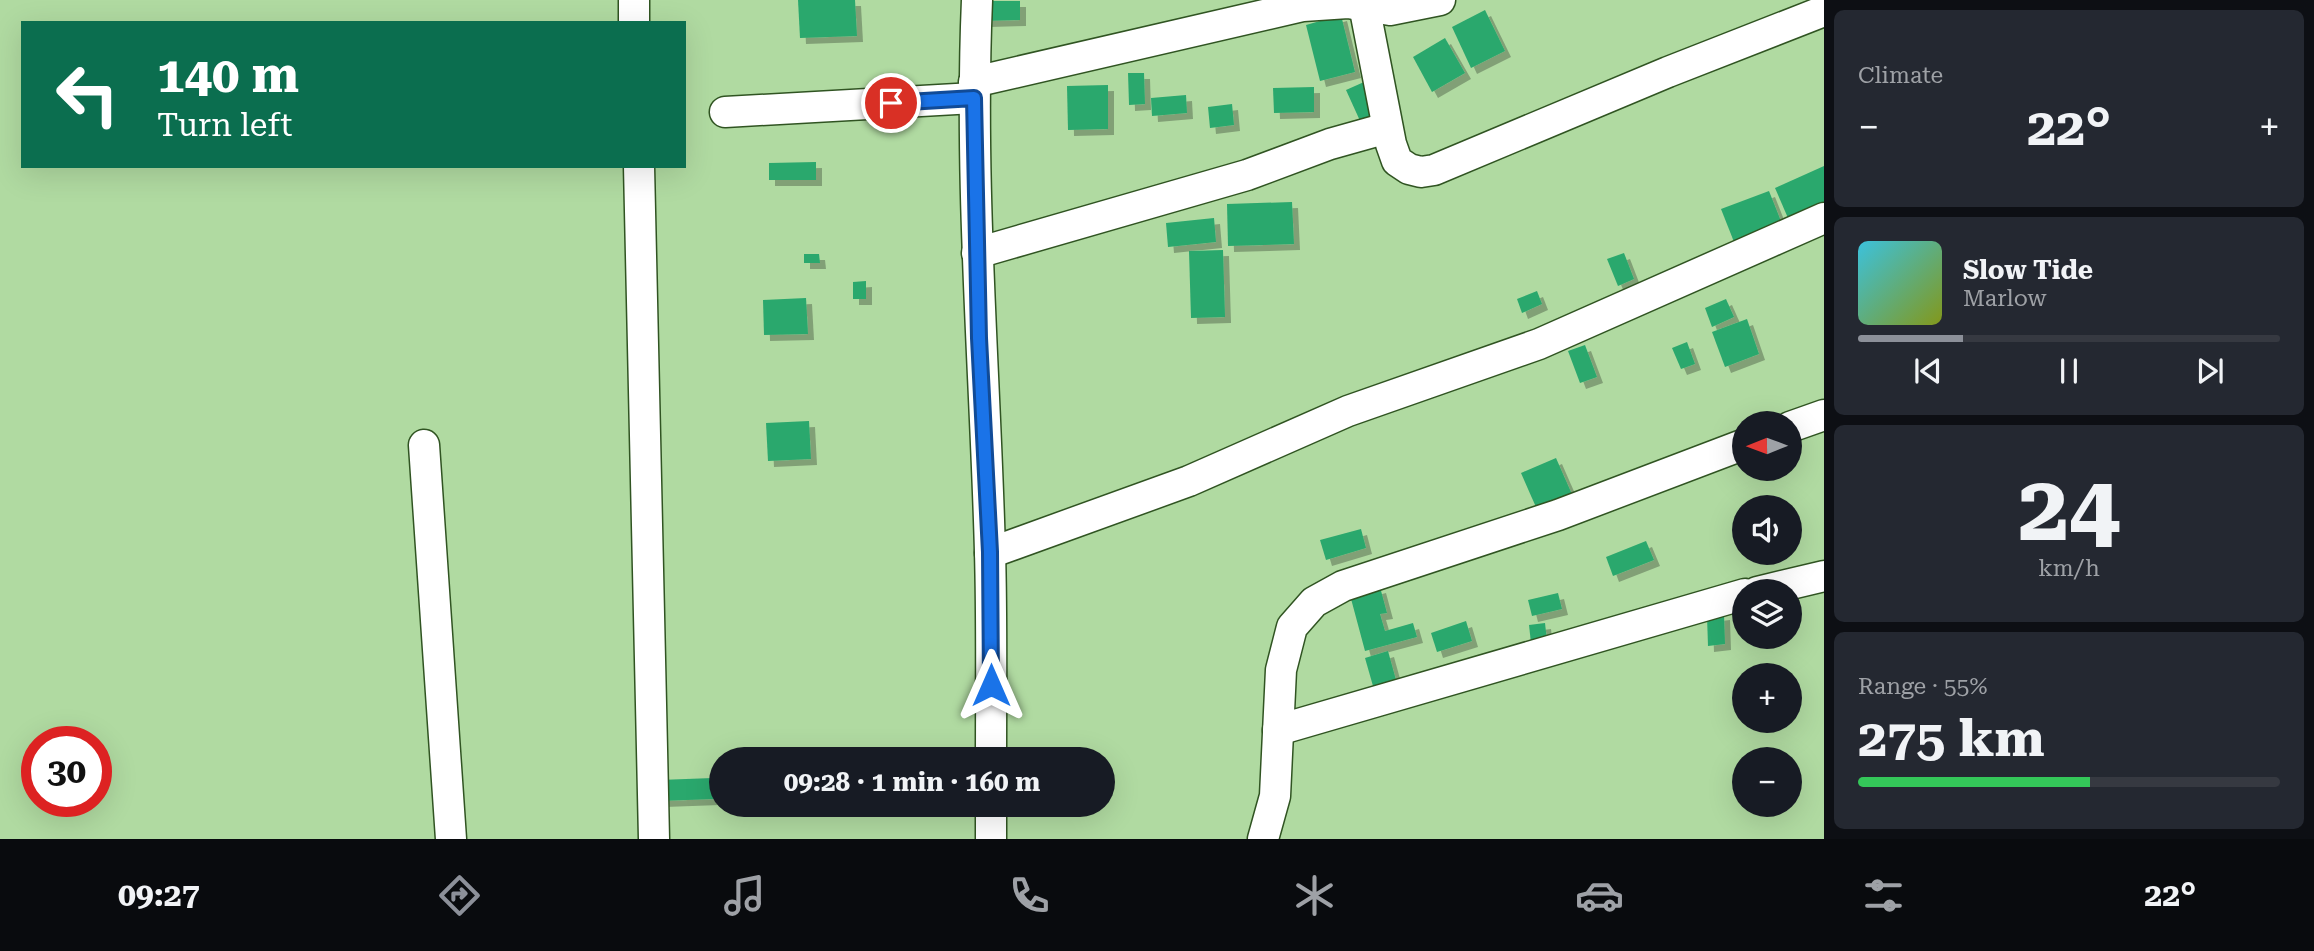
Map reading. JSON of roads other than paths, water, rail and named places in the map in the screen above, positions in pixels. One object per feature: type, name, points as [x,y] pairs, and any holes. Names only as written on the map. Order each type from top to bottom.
[{"type":"street","points":[[634,0],[634,21]]},
{"type":"street","points":[[977,0],[974,90],[977,253],[990,552],[991,747]]},
{"type":"street","points":[[725,112],[974,90],[1303,6],[1364,5],[1390,10],[1440,0]]},
{"type":"street","points":[[1364,5],[1387,128],[1397,161],[1409,169],[1421,172],[1434,170],[1824,11]]},
{"type":"street","points":[[977,253],[1247,175],[1330,144],[1387,128]]},
{"type":"street","points":[[639,168],[654,839]]},
{"type":"street","points":[[990,552],[1189,481],[1348,411],[1539,344],[1824,218]]},
{"type":"street","points":[[1802,423],[1824,415]]},
{"type":"street","points":[[424,445],[451,839]]},
{"type":"street","points":[[1263,839],[1275,796],[1281,670],[1292,627],[1314,601],[1343,586],[1393,572],[1558,515],[1732,448]]},
{"type":"street","points":[[1802,581],[1824,576]]},
{"type":"street","points":[[1278,730],[1732,598]]},
{"type":"street","points":[[991,817],[991,839]]}]
